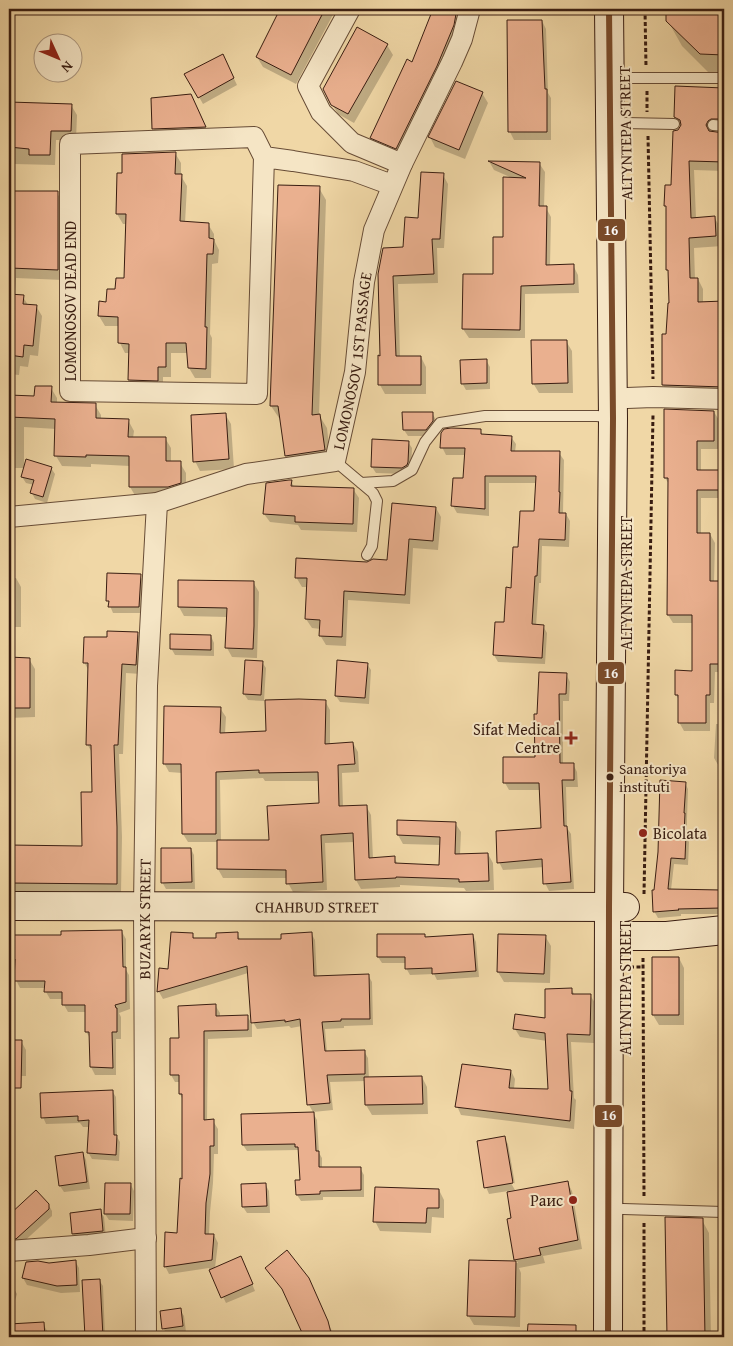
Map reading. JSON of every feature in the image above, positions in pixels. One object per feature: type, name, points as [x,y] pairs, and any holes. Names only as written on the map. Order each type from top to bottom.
[{"type":"main road","name":"ALTYNTEPA STREET","points":[[609,9],[626,403],[626,936],[637,1210],[622,1337]]},
{"type":"main road","name":"ALTYNTEPA STREET","points":[[624,9],[639,78],[640,123],[626,403]]},
{"type":"main road","name":"CHAHBUD STREET","points":[[9,906],[626,903]]},
{"type":"main road","points":[[626,936],[667,936],[724,930]]},
{"type":"main road","name":"ALTYNTEPA STREET","points":[[608,1337],[626,936]]},
{"type":"street","points":[[350,9],[308,86],[321,112],[352,143],[402,164]]},
{"type":"street","name":"LOMONOSOV 1ST PASSAGE","points":[[9,517],[157,503],[246,474],[335,462],[355,372],[364,282],[374,230],[402,164],[462,39],[470,9]]},
{"type":"street","name":"LOMONOSOV DEAD END","points":[[254,137],[264,157],[257,394],[70,391],[70,144],[254,137]]},
{"type":"street","points":[[264,157],[354,171],[392,186]]},
{"type":"street","points":[[626,403],[724,399]]},
{"type":"street","name":"BUZARYK STREET","points":[[146,1337],[144,906],[147,686],[157,503]]},
{"type":"street","points":[[9,1251],[89,1245],[146,1238]]},
{"type":"lane","points":[[639,78],[724,78]]},
{"type":"lane","points":[[640,123],[674,124]]},
{"type":"lane","points":[[713,125],[724,126]]},
{"type":"lane","points":[[361,482],[393,480],[412,470],[425,442],[440,423],[485,416],[596,416],[626,403]]},
{"type":"lane","points":[[335,462],[373,493],[377,501],[372,546],[367,555]]},
{"type":"lane","points":[[637,1210],[722,1212],[724,1217]]},
{"type":"path","points":[[626,903],[626,403],[640,123],[639,78],[645,9]]},
{"type":"path","points":[[626,936],[644,1337]]},
{"type":"building","points":[[280,9],[325,9],[291,75],[256,57]]},
{"type":"building","points":[[433,9],[444,9],[456,14],[454,25],[437,66],[396,149],[370,138],[407,59],[412,62]]},
{"type":"building","points":[[666,9],[724,9],[724,55],[700,54],[666,21]]},
{"type":"building","points":[[507,20],[542,20],[545,89],[547,89],[547,132],[508,132]]},
{"type":"building","points":[[357,27],[388,44],[348,114],[331,105],[323,89]]},
{"type":"building","points":[[223,54],[234,78],[198,98],[184,74]]},
{"type":"building","points":[[456,81],[483,92],[459,150],[428,137]]},
{"type":"building","points":[[675,86],[724,88],[724,119],[711,119],[706,125],[709,131],[724,133],[724,162],[689,161],[691,218],[715,216],[716,236],[689,238],[690,278],[698,278],[698,302],[724,301],[724,387],[662,385],[662,334],[666,334],[669,303],[668,270],[666,270],[665,185],[671,185],[673,131],[678,130],[681,125],[680,120],[674,117]]},
{"type":"building","points":[[191,94],[206,127],[152,129],[151,98]]},
{"type":"building","points":[[9,102],[72,104],[71,131],[51,131],[50,155],[29,155],[29,149],[9,147]]},
{"type":"building","points":[[176,152],[175,174],[182,174],[180,221],[209,223],[209,238],[214,239],[213,254],[207,254],[206,369],[188,368],[186,343],[166,343],[166,367],[158,367],[158,381],[128,380],[129,344],[118,343],[118,317],[98,316],[99,301],[106,302],[107,289],[115,289],[116,278],[124,278],[126,214],[116,214],[117,173],[122,173],[122,154]]},
{"type":"building","points":[[488,161],[540,162],[539,206],[547,206],[546,265],[574,264],[574,284],[521,286],[520,330],[462,329],[463,274],[493,274],[493,237],[503,237],[503,177],[526,178]]},
{"type":"building","points":[[421,172],[444,173],[440,239],[432,239],[434,274],[393,276],[396,356],[421,356],[421,385],[378,385],[378,355],[380,356],[378,274],[383,248],[403,247],[405,217],[418,218]]},
{"type":"building","points":[[278,185],[320,186],[312,415],[320,414],[325,450],[285,456],[278,406],[270,406]]},
{"type":"building","points":[[9,191],[58,191],[58,270],[10,268]]},
{"type":"building","points":[[9,294],[24,295],[23,304],[37,305],[33,346],[24,345],[23,357],[9,355]]},
{"type":"building","points":[[531,340],[567,340],[568,383],[532,384]]},
{"type":"building","points":[[487,359],[487,383],[461,384],[460,360]]},
{"type":"building","points":[[35,386],[52,386],[51,402],[96,403],[96,418],[129,419],[128,437],[166,437],[166,461],[181,461],[181,483],[168,487],[129,487],[129,456],[54,456],[55,419],[9,417],[9,395],[34,396]]},
{"type":"building","points":[[664,409],[714,411],[714,441],[697,441],[697,470],[724,470],[724,490],[697,490],[697,533],[710,533],[710,581],[724,581],[724,664],[710,664],[710,695],[706,695],[706,723],[678,723],[678,695],[675,695],[675,670],[692,671],[692,615],[667,615],[668,478],[664,478]]},
{"type":"building","points":[[402,412],[433,412],[433,421],[426,430],[403,430]]},
{"type":"building","points":[[226,413],[229,459],[193,462],[191,415]]},
{"type":"building","points":[[444,429],[481,429],[481,434],[512,436],[511,451],[560,451],[559,513],[566,513],[565,540],[539,539],[537,576],[535,576],[532,624],[544,625],[542,658],[493,655],[495,622],[504,622],[506,587],[511,588],[513,547],[518,547],[520,511],[534,511],[536,476],[485,476],[485,509],[451,506],[453,478],[463,478],[465,448],[440,448],[441,433]]},
{"type":"building","points":[[372,439],[409,441],[407,465],[402,468],[371,467]]},
{"type":"building","points":[[26,459],[52,467],[43,497],[30,493],[34,480],[21,477]]},
{"type":"building","points":[[292,480],[291,486],[354,488],[353,524],[295,522],[295,516],[263,514],[266,483]]},
{"type":"building","points":[[392,503],[436,507],[433,541],[409,539],[405,595],[344,591],[342,637],[319,636],[320,620],[305,619],[307,578],[295,578],[296,558],[367,562],[373,559],[387,560]]},
{"type":"building","points":[[107,573],[141,574],[139,607],[108,607],[109,601],[106,601]]},
{"type":"building","points":[[178,580],[254,581],[253,649],[225,648],[227,608],[178,607]]},
{"type":"building","points":[[107,631],[138,632],[136,665],[122,664],[118,745],[114,745],[117,884],[9,883],[9,845],[82,846],[81,792],[92,792],[91,745],[86,745],[88,663],[83,663],[84,637],[107,637]]},
{"type":"building","points":[[170,634],[211,635],[211,650],[170,649]]},
{"type":"building","points":[[9,657],[30,658],[30,708],[9,708]]},
{"type":"building","points":[[245,660],[263,661],[261,695],[243,694]]},
{"type":"building","points":[[337,660],[368,663],[365,698],[335,696]]},
{"type":"building","points":[[539,672],[567,673],[566,694],[559,694],[560,763],[574,763],[574,780],[562,780],[564,826],[567,826],[571,882],[543,884],[542,859],[497,863],[496,831],[541,828],[539,783],[503,783],[503,757],[535,757],[534,714],[537,714]]},
{"type":"building","points":[[265,700],[326,700],[325,744],[353,742],[355,764],[338,765],[339,806],[367,805],[369,858],[395,856],[395,863],[439,865],[440,837],[397,835],[397,820],[456,822],[455,854],[488,853],[489,881],[459,882],[459,879],[396,877],[355,880],[353,833],[321,835],[323,882],[286,884],[286,870],[217,869],[217,840],[269,840],[267,806],[319,803],[318,772],[259,773],[259,770],[216,772],[216,834],[182,834],[181,764],[163,764],[164,706],[221,707],[220,733],[266,731]]},
{"type":"building","points":[[660,780],[686,782],[684,813],[684,834],[686,834],[685,859],[671,858],[668,889],[721,890],[721,908],[678,909],[653,912],[652,890],[654,890],[658,852]]},
{"type":"building","points":[[161,848],[191,848],[192,882],[161,883]]},
{"type":"building","points":[[122,930],[123,967],[126,967],[126,1002],[115,1005],[117,1008],[117,1032],[112,1032],[113,1068],[90,1067],[89,1032],[85,1032],[85,1005],[62,1005],[62,992],[44,992],[45,981],[14,981],[15,959],[9,959],[9,935],[61,935],[61,931]]},
{"type":"building","points":[[171,932],[193,933],[193,938],[216,938],[216,933],[238,932],[238,939],[281,939],[281,934],[312,932],[314,976],[369,974],[370,1019],[341,1019],[341,1021],[322,1022],[325,1051],[365,1050],[365,1074],[327,1075],[330,1103],[307,1105],[300,1019],[285,1022],[285,1020],[251,1023],[247,966],[157,992],[159,968],[168,969]]},
{"type":"building","points":[[377,934],[425,934],[425,937],[473,934],[476,971],[432,974],[432,968],[405,969],[405,957],[377,957]]},
{"type":"building","points":[[498,934],[546,935],[544,974],[497,972]]},
{"type":"building","points":[[652,957],[679,957],[679,1015],[652,1015]]},
{"type":"building","points":[[572,988],[572,994],[591,994],[590,1035],[567,1034],[570,1091],[572,1091],[570,1121],[455,1107],[462,1064],[511,1070],[509,1088],[548,1089],[545,1033],[513,1029],[515,1014],[545,1018],[545,989]]},
{"type":"building","points":[[216,1004],[216,1016],[248,1015],[248,1030],[204,1031],[204,1120],[214,1119],[214,1146],[210,1146],[210,1174],[206,1203],[205,1234],[214,1234],[212,1260],[164,1267],[165,1232],[177,1233],[180,1178],[182,1179],[182,1094],[179,1094],[179,1075],[170,1075],[170,1038],[179,1038],[178,1006]]},
{"type":"building","points":[[9,1040],[22,1040],[21,1088],[9,1088]]},
{"type":"building","points":[[422,1076],[423,1104],[365,1105],[364,1077]]},
{"type":"building","points":[[113,1090],[114,1135],[117,1135],[116,1155],[87,1153],[89,1120],[78,1121],[78,1116],[41,1118],[40,1093]]},
{"type":"building","points":[[314,1112],[316,1151],[319,1151],[319,1167],[361,1167],[361,1190],[320,1191],[320,1194],[296,1195],[295,1180],[300,1180],[298,1147],[295,1147],[295,1144],[242,1145],[241,1114]]},
{"type":"building","points":[[505,1136],[513,1183],[484,1188],[477,1141]]},
{"type":"building","points":[[83,1152],[87,1182],[59,1186],[55,1156]]},
{"type":"building","points":[[568,1181],[578,1240],[539,1248],[541,1255],[514,1260],[507,1219],[511,1218],[507,1192]]},
{"type":"building","points":[[105,1183],[131,1183],[130,1214],[104,1214]]},
{"type":"building","points":[[266,1183],[267,1206],[242,1207],[241,1184]]},
{"type":"building","points":[[375,1187],[439,1189],[439,1208],[427,1208],[426,1223],[373,1222]]},
{"type":"building","points":[[36,1190],[49,1204],[49,1209],[16,1239],[9,1239],[9,1215]]},
{"type":"building","points":[[101,1209],[103,1231],[72,1234],[70,1213]]},
{"type":"building","points":[[665,1217],[703,1218],[705,1337],[667,1337]]},
{"type":"building","points":[[287,1250],[309,1278],[328,1321],[332,1337],[304,1337],[282,1289],[265,1268]]},
{"type":"building","points":[[241,1256],[253,1284],[221,1298],[209,1270]]},
{"type":"building","points":[[76,1260],[77,1285],[57,1286],[22,1278],[26,1262],[38,1261],[49,1263]]},
{"type":"building","points":[[469,1260],[516,1261],[515,1317],[467,1316]]},
{"type":"building","points":[[100,1279],[103,1337],[85,1337],[82,1280]]},
{"type":"building","points":[[181,1308],[183,1326],[162,1329],[160,1311]]},
{"type":"building","points":[[44,1322],[45,1337],[9,1337],[9,1324]]},
{"type":"building","points":[[528,1324],[576,1325],[576,1337],[527,1337]]},
{"type":"transit line","name":"16","points":[[608,1337],[613,418],[609,9]]},
{"type":"place","name":"Sifat Medical Centre","points":[[571,738]]},
{"type":"place","name":"Sanatoriya instituti","points":[[610,777]]},
{"type":"place","name":"Bicolata","points":[[643,833]]},
{"type":"place","name":"Раис","points":[[573,1200]]}]
